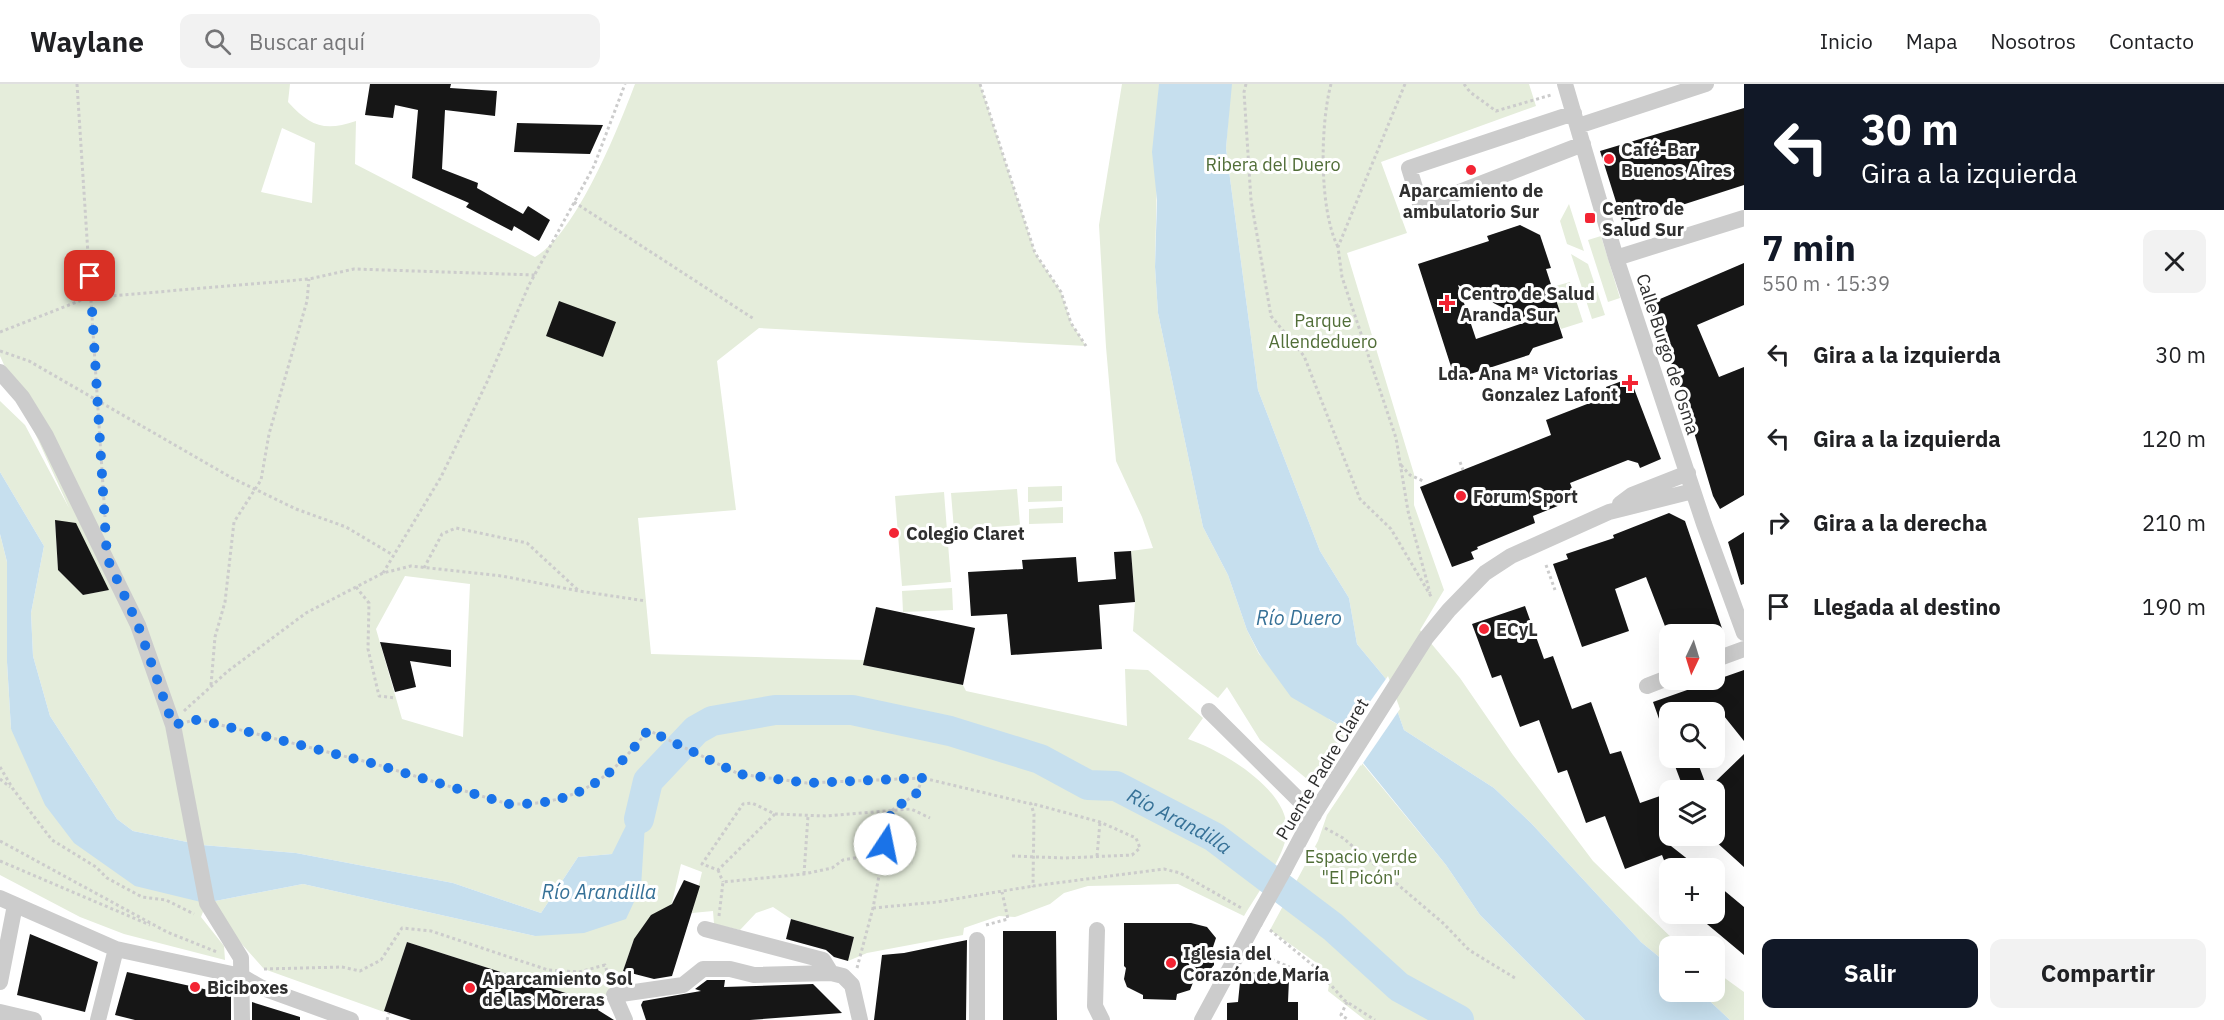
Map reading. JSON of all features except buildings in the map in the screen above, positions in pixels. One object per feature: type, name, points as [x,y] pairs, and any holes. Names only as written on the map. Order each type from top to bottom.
[{"type":"street","points":[[1583,144],[1420,207],[1409,168],[1706,84]]},
{"type":"street","name":"Calle Burgo de Osma","points":[[1566,88],[1616,258],[1693,491],[1742,626]]},
{"type":"street","points":[[1616,258],[1744,218]]},
{"type":"street","points":[[0,372],[22,397],[46,436],[138,625],[172,719],[192,815],[204,910],[260,987],[351,1020]]},
{"type":"street","points":[[1609,512],[1632,495],[1688,473]]},
{"type":"street","points":[[1609,512],[1693,491]]},
{"type":"street","name":"Puente Padre Claret","points":[[1202,1020],[1312,817],[1426,638],[1449,610],[1492,568],[1511,556],[1609,512]]},
{"type":"street","points":[[1725,656],[1744,649]]},
{"type":"street","points":[[1647,686],[1659,681]]},
{"type":"street","points":[[1209,711],[1312,817]]},
{"type":"street","points":[[0,982],[7,902],[116,949],[248,973]]},
{"type":"street","points":[[1097,930],[1095,1006],[1102,1020]]},
{"type":"street","points":[[711,931],[823,960],[831,973]]},
{"type":"street","points":[[977,1020],[978,934]]},
{"type":"street","points":[[98,1020],[116,949]]},
{"type":"street","points":[[625,1020],[614,995],[682,985],[703,969],[730,969],[754,975],[831,973],[843,976],[852,985],[860,1020]]},
{"type":"street","points":[[242,1020],[248,973]]},
{"type":"street","points":[[0,1011],[34,1020]]},
{"type":"path","points":[[76,84],[105,525]]},
{"type":"path","points":[[382,573],[441,477],[488,382],[535,275],[594,166],[626,84]]},
{"type":"path","points":[[980,84],[1035,253],[1061,292],[1071,323],[1086,346]]},
{"type":"path","points":[[1246,84],[1244,92],[1251,200],[1271,316],[1304,356],[1360,499],[1390,529],[1432,598],[1408,511],[1396,438],[1342,278],[1338,248],[1330,231],[1325,202],[1325,106],[1331,84]]},
{"type":"path","points":[[1338,248],[1405,84]]},
{"type":"path","points":[[1464,84],[1470,92],[1496,111],[1566,88]]},
{"type":"path","points":[[574,202],[754,319]]},
{"type":"path","points":[[0,332],[91,297],[309,279],[354,269],[535,275]]},
{"type":"path","points":[[211,687],[215,637],[225,602],[234,522],[261,480],[269,434],[307,301],[309,279]]},
{"type":"path","points":[[0,351],[29,361],[98,402],[255,488],[296,509],[346,527],[393,555]]},
{"type":"path","points":[[1460,462],[1462,470]]},
{"type":"path","points":[[1400,463],[1410,475],[1425,482]]},
{"type":"path","points":[[424,568],[442,534],[456,528],[526,543],[579,591]]},
{"type":"path","points":[[172,719],[185,711],[228,671],[306,613],[382,573],[411,566],[502,576],[646,601]]},
{"type":"path","points":[[1546,566],[1555,590]]},
{"type":"path","points":[[356,587],[369,603],[368,649],[379,696],[396,698]]},
{"type":"path","points":[[172,719],[213,723],[375,764],[508,804],[530,805],[560,800],[585,791],[603,779],[636,746],[648,730],[739,774],[807,783],[923,778],[1028,802],[1100,822],[1136,838],[1140,848],[1132,855],[1032,858],[1012,856]]},
{"type":"path","points":[[0,767],[13,789],[52,840],[96,867],[107,878],[142,897],[166,900],[204,910]]},
{"type":"path","points":[[861,958],[891,811],[916,794],[923,778]]},
{"type":"path","points":[[0,779],[13,789]]},
{"type":"path","points":[[1028,802],[1034,810],[1033,886]]},
{"type":"path","points":[[711,931],[723,882],[718,870],[702,864],[739,806],[752,803],[775,814],[808,815],[858,815],[911,808],[930,818]]},
{"type":"path","points":[[718,870],[775,814]]},
{"type":"path","points":[[804,874],[808,815]]},
{"type":"path","points":[[1312,817],[1342,838],[1443,923],[1469,950],[1515,978]]},
{"type":"path","points":[[1097,857],[1100,822]]},
{"type":"path","points":[[0,841],[167,932]]},
{"type":"path","points":[[723,882],[804,874],[832,868],[848,858],[913,863]]},
{"type":"path","points":[[0,861],[203,948],[241,958]]},
{"type":"path","points":[[873,908],[937,902],[1033,886],[1164,869],[1180,873],[1257,921],[1315,968],[1347,1002],[1375,1020]]},
{"type":"path","points":[[978,934],[1008,919],[1001,892]]},
{"type":"path","points":[[248,973],[342,967],[360,970],[381,960],[402,928],[431,931],[548,970],[579,972],[605,964]]},
{"type":"path","points":[[1242,946],[1328,984]]},
{"type":"path","points":[[1347,1002],[1341,1015],[1349,1020]]},
{"type":"path","points":[[387,1020],[389,1013]]},
{"type":"green space","points":[[0,84],[290,84],[288,102],[303,117],[318,125],[326,126],[356,121],[355,164],[535,257],[550,245],[566,227],[580,204],[607,152],[635,84],[980,84],[1035,253],[1061,292],[1071,323],[1086,346],[759,328],[717,361],[736,510],[638,518],[651,654],[864,660],[865,665],[963,685],[966,691],[1127,726],[1125,669],[1148,670],[1203,718],[1188,739],[1237,764],[1269,790],[1280,805],[1286,821],[1286,838],[1283,847],[1274,867],[1244,916],[1178,884],[1088,886],[1064,893],[1050,904],[1015,917],[999,916],[964,928],[963,935],[867,953],[848,961],[854,937],[791,919],[773,907],[756,913],[740,930],[714,924],[713,911],[692,913],[702,872],[681,864],[671,907],[634,939],[623,971],[600,1004],[407,942],[384,1012],[264,969],[206,904],[201,917],[224,946],[225,960],[124,934],[80,917],[0,875],[0,534],[7,562],[7,662],[11,729],[205,903],[303,884],[535,936],[612,854],[578,857],[541,913],[453,883],[296,853],[202,845],[133,831],[117,819],[50,716],[33,656],[31,613],[44,546],[0,472],[0,401],[25,425],[69,508],[0,356]],"holes":[[[282,128],[315,143],[312,203],[261,192]],[[55,520],[109,590],[83,595],[58,570]],[[405,576],[470,584],[463,737],[402,719],[376,629]]]},
{"type":"green space","points":[[1122,84],[1159,84],[1155,267],[1158,313],[1203,527],[1228,575],[1247,630],[1259,654],[1330,720],[1346,729],[1348,733],[1313,784],[1260,740],[1227,687],[1218,698],[1133,631],[1135,602],[1131,551],[1153,548],[1142,517],[1116,461],[1099,225]]},
{"type":"green space","points":[[1231,84],[1529,84],[1536,106],[1381,162],[1407,233],[1347,253],[1414,474],[1414,505],[1444,590],[1420,630],[1460,678],[1513,755],[1593,861],[1670,936],[1659,936],[1659,957],[1641,942],[1531,823],[1494,788],[1404,730],[1386,679],[1357,644],[1349,598],[1320,551],[1258,390],[1226,148]]},
{"type":"green space","points":[[1569,204],[1584,251],[1567,244],[1560,221]]},
{"type":"green space","points":[[1601,236],[1620,298],[1608,302],[1588,240]]},
{"type":"green space","points":[[1571,254],[1588,264],[1605,315],[1592,319]]},
{"type":"green space","points":[[1570,282],[1583,322],[1561,329],[1555,313],[1560,312],[1552,287]]},
{"type":"green space","points":[[1062,486],[1062,501],[1028,502],[1028,487]]},
{"type":"green space","points":[[1017,489],[1020,525],[954,530],[951,493]]},
{"type":"green space","points":[[944,492],[951,582],[902,586],[895,496]]},
{"type":"green space","points":[[1063,507],[1063,523],[1029,524],[1029,509]]},
{"type":"green space","points":[[952,588],[953,610],[903,612],[902,591]]},
{"type":"green space","name":"Espacio verde \"El Picón\"","points":[[1362,763],[1446,865],[1480,915],[1585,1020],[1365,1020],[1328,991],[1330,978],[1321,966],[1270,930],[1318,841],[1327,815]]},
{"type":"green space","points":[[1725,978],[1744,992],[1744,1020],[1730,1020],[1711,1002],[1725,1002]]},
{"type":"water","name":"Río Duero","points":[[1159,84],[1232,84],[1226,148],[1258,390],[1320,551],[1349,598],[1357,644],[1386,679],[1404,730],[1494,788],[1531,823],[1641,942],[1659,957],[1659,1002],[1711,1002],[1730,1020],[1585,1020],[1480,915],[1446,865],[1355,753],[1346,729],[1291,697],[1259,653],[1247,630],[1228,575],[1203,527],[1158,313],[1155,267],[1157,200],[1152,152]]},
{"type":"water","points":[[0,472],[44,546],[31,613],[33,656],[50,716],[117,819],[133,831],[202,845],[296,853],[453,883],[541,913],[578,857],[612,854],[648,781],[661,768],[645,824],[641,887],[626,919],[584,933],[535,936],[303,884],[205,903],[135,886],[74,843],[45,805],[11,729],[7,662],[7,562],[0,534]]},
{"type":"pier","points":[[1388,676],[1400,709],[1361,766],[1352,754],[1346,736]]},
{"type":"waterway","name":"Río Arandilla","points":[[639,819],[648,781],[696,730],[712,721],[775,710],[852,710],[950,731],[1040,759],[1088,785],[1116,786],[1214,837],[1333,927],[1399,987],[1459,1020]]},
{"type":"place","name":"Café-Bar Buenos Aires","points":[[1609,159]]},
{"type":"place","name":"Aparcamiento de ambulatorio Sur","points":[[1471,170]]},
{"type":"place","name":"Centro de Salud Sur","points":[[1590,218]]},
{"type":"place","name":"Centro de Salud Aranda Sur","points":[[1447,303]]},
{"type":"place","name":"Lda. Ana Mª Victorias Gonzalez Lafont","points":[[1630,383]]},
{"type":"place","name":"Forum Sport","points":[[1461,496]]},
{"type":"place","name":"Colegio Claret","points":[[894,533]]},
{"type":"place","name":"ECyL","points":[[1484,629]]},
{"type":"place","name":"Iglesia del Corazón de María","points":[[1171,963]]},
{"type":"place","name":"Biciboxes","points":[[195,987]]},
{"type":"place","name":"Aparcamiento Sol de las Moreras","points":[[470,988]]},
{"type":"route","points":[[90,276],[107,558],[138,625],[173,725],[196,720],[213,723],[375,764],[508,804],[530,805],[560,800],[585,791],[603,779],[636,746],[648,730],[739,774],[807,783],[923,778],[916,794],[891,811],[885,844]]},
{"type":"park label","name":"Ribera del Duero","points":[[1273,164]]},
{"type":"park label","name":"Parque Allendeduero","points":[[1323,330]]}]
